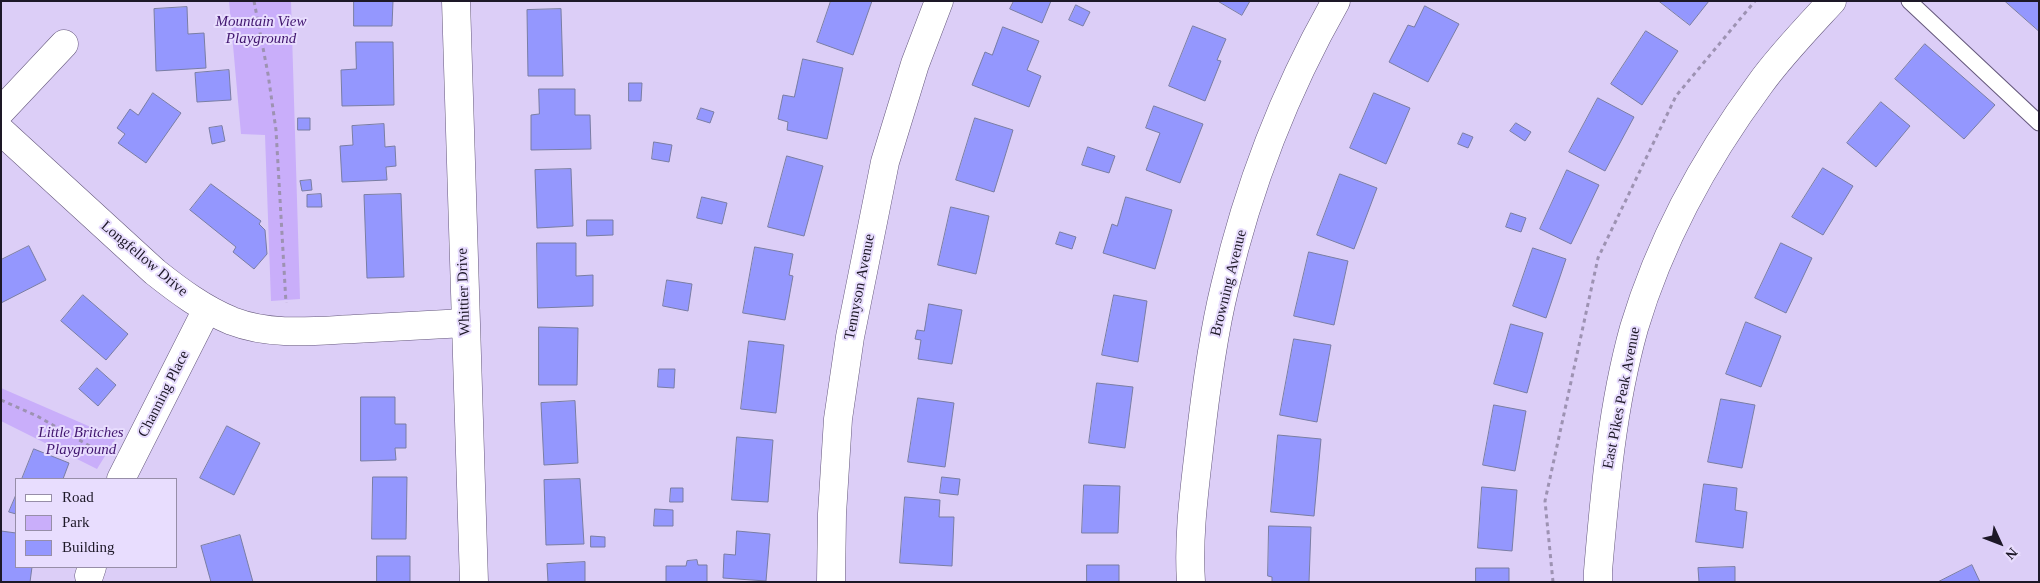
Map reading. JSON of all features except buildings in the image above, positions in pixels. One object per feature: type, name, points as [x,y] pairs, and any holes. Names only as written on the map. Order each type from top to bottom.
[{"type":"street","name":"Whittier Drive","points":[[456,1],[474,582]]},
{"type":"street","name":"Tennyson Avenue","points":[[831,582],[832,514],[838,418],[850,337],[885,162],[916,64],[939,1]]},
{"type":"street","name":"Browning Avenue","points":[[1191,582],[1194,499],[1205,391],[1225,286],[1252,192],[1290,91],[1336,1]]},
{"type":"street","name":"East Pikes Peak Avenue","points":[[1598,582],[1606,480],[1617,404],[1634,328],[1655,269],[1682,211],[1714,152],[1760,83],[1832,1]]},
{"type":"street","points":[[1,111],[64,44]]},
{"type":"street","name":"Longfellow Drive","points":[[1,131],[154,272],[181,293],[207,309],[234,321],[261,329],[288,331],[465,323]]},
{"type":"street","name":"Channing Place","points":[[124,473],[207,309]]},
{"type":"lane","points":[[1909,1],[2039,123]]},
{"type":"path","points":[[254,1],[268,74],[276,130],[288,331]]},
{"type":"path","points":[[1553,582],[1545,501],[1598,258],[1676,96],[1755,1]]},
{"type":"path","points":[[1,400],[37,416],[124,473]]},
{"type":"green space","name":"Mountain View Playground","points":[[229,1],[291,1],[300,299],[271,301],[265,135],[241,134]]},
{"type":"green space","name":"Little Britches Playground","points":[[1,388],[116,438],[97,469],[1,421]]}]
